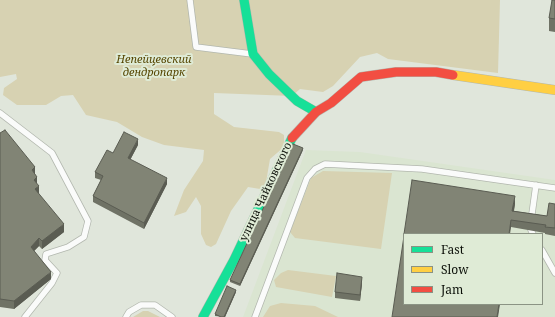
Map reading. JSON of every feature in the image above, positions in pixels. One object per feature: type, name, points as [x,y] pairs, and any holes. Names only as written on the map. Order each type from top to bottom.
[{"type":"street","points":[[244,0],[253,54],[269,74],[297,101],[316,112]]},
{"type":"street","name":"улица Чайковского","points":[[204,317],[234,260],[289,141],[316,112],[331,103],[361,77],[396,72],[436,72],[555,90]]},
{"type":"lane","points":[[190,0],[196,47],[253,54]]},
{"type":"lane","points":[[0,113],[52,153],[88,221],[84,236],[68,247],[46,254],[44,260],[57,273],[52,283],[25,317]]},
{"type":"lane","points":[[255,317],[307,178],[315,169],[326,164],[422,169],[555,188]]},
{"type":"lane","points":[[531,221],[536,185]]},
{"type":"lane","points":[[543,252],[555,272]]},
{"type":"lane","points":[[126,317],[129,312],[141,305],[155,305],[172,317]]},
{"type":"shaded area","points":[[306,150],[360,152],[555,180],[555,317],[243,317]]},
{"type":"green space","name":"Непейцевский дендропарк","points":[[0,0],[500,0],[498,73],[388,59],[377,53],[360,57],[333,86],[323,92],[300,89],[292,96],[214,93],[214,114],[234,127],[279,132],[284,135],[284,147],[270,159],[265,188],[260,189],[248,187],[231,211],[216,244],[211,247],[206,245],[201,234],[201,206],[196,197],[186,212],[174,216],[184,190],[203,161],[204,150],[164,145],[142,137],[117,122],[86,115],[73,95],[61,96],[46,105],[17,105],[3,95],[4,88],[17,79],[16,74],[0,77]]},
{"type":"green space","points":[[323,171],[392,173],[381,249],[295,238],[290,232],[311,178]]},
{"type":"green space","points":[[288,270],[336,276],[332,297],[276,287],[274,280],[281,273]]},
{"type":"green space","points":[[281,303],[315,306],[338,317],[263,317],[270,306]]},
{"type":"green space","points":[[143,311],[148,311],[160,317],[133,317]]},
{"type":"building","points":[[552,0],[555,0],[555,19],[549,18]]},
{"type":"building","points":[[5,130],[35,167],[32,170],[37,177],[34,180],[39,186],[35,189],[64,224],[42,241],[39,238],[31,247],[51,272],[14,301],[0,299],[0,133]]},
{"type":"building","points":[[124,132],[138,139],[128,158],[167,178],[144,223],[93,196],[103,176],[95,172],[107,150],[113,153]]},
{"type":"building","points":[[293,144],[303,148],[240,284],[230,280]]},
{"type":"building","points":[[412,180],[515,196],[512,211],[547,216],[549,203],[555,204],[555,228],[545,227],[546,225],[511,220],[509,233],[404,233]]},
{"type":"building","points":[[403,243],[403,305],[499,305],[497,317],[392,317]]},
{"type":"building","points":[[337,273],[362,277],[360,295],[335,292]]},
{"type":"building","points":[[227,286],[236,290],[224,317],[221,317],[215,314]]},
{"type":"traffic: fast","points":[[244,0],[253,54],[269,74],[297,101],[316,112]]},
{"type":"traffic: fast","points":[[203,317],[234,260],[292,138]]},
{"type":"traffic: slow","points":[[453,75],[555,90]]},
{"type":"traffic: jam","points":[[292,138],[316,112],[331,103],[361,77],[396,72],[436,72],[453,75]]}]
